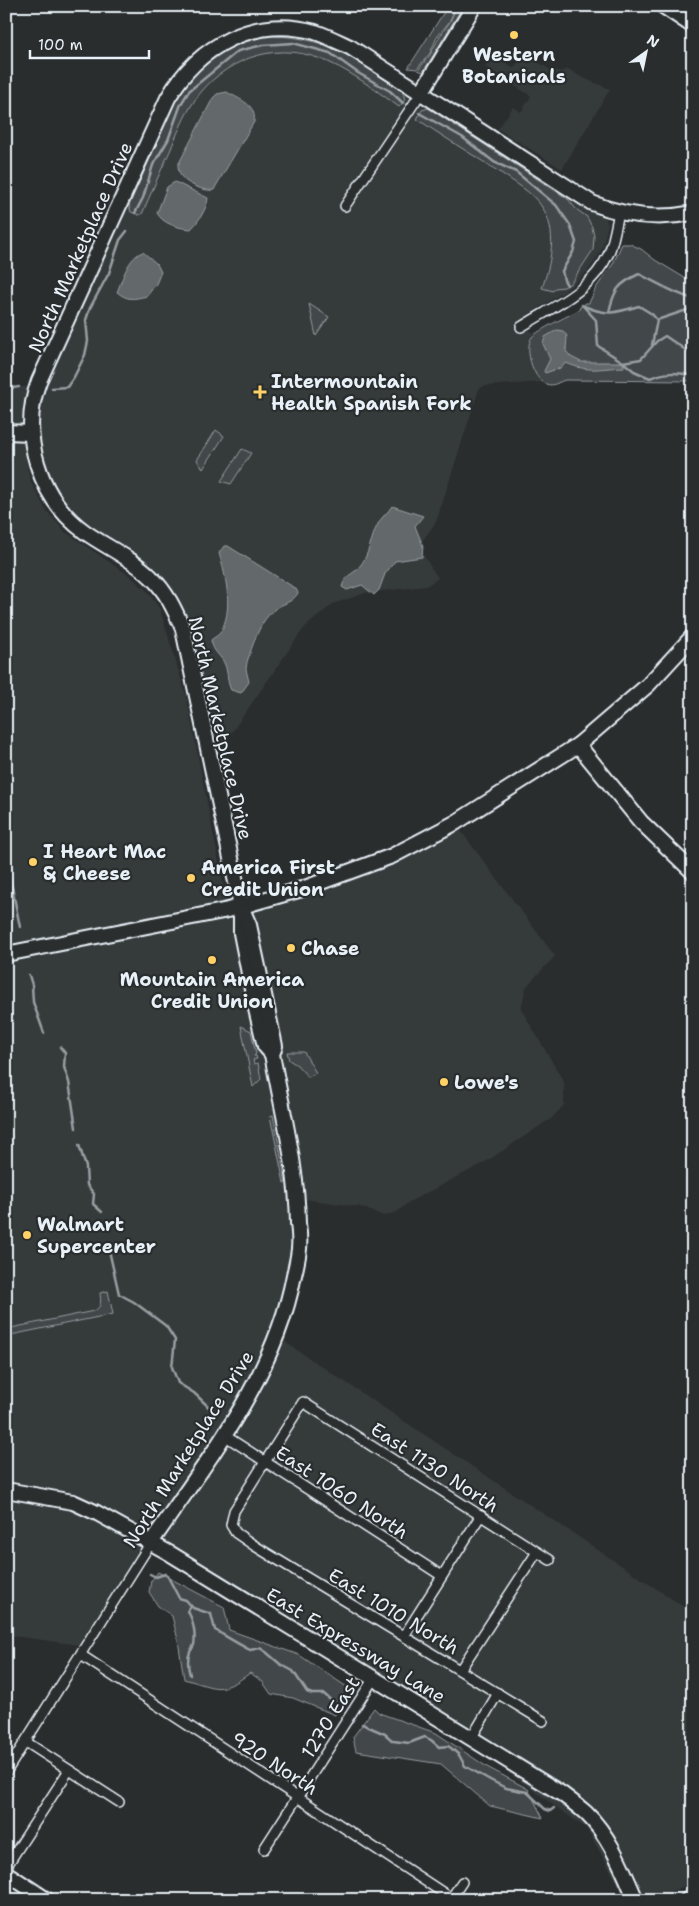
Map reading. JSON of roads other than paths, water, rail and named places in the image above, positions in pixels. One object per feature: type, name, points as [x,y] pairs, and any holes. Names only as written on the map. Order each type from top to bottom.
[{"type":"street","points":[[345,206],[421,94],[474,6]]},
{"type":"street","points":[[663,6],[693,26]]},
{"type":"street","name":"North Marketplace Drive","points":[[6,1772],[150,1544],[224,1435],[252,1390],[273,1348],[290,1298],[299,1249],[298,1198],[293,1160],[272,1054],[275,1046],[250,925],[241,906],[183,629],[162,588],[151,576],[86,532],[62,510],[52,497],[39,469],[32,433],[33,402],[39,381],[158,118],[174,87],[190,67],[216,46],[249,33],[282,28],[328,36],[350,47],[583,198],[605,208],[652,216],[693,213]]},
{"type":"street","points":[[522,327],[583,289],[608,254],[620,212]]},
{"type":"street","points":[[6,432],[32,433]]},
{"type":"street","points":[[6,954],[241,906],[302,889],[392,856],[454,824],[578,745],[648,685],[693,636]]},
{"type":"street","points":[[578,745],[641,822],[693,872]]},
{"type":"street","name":"North Marketplace Drive","points":[[241,906],[240,928],[256,1009],[264,1046],[272,1054]]},
{"type":"street","name":"East 1130 North","points":[[265,1462],[303,1402],[550,1560]]},
{"type":"street","name":"East 1060 North","points":[[224,1435],[442,1576]]},
{"type":"street","name":"East 1010 North","points":[[265,1462],[234,1511],[231,1525],[236,1533],[543,1721]]},
{"type":"street","name":"East Expressway Lane","points":[[6,1490],[73,1502],[171,1554],[562,1794],[586,1814],[607,1842],[636,1900]]},
{"type":"street","points":[[404,1636],[481,1515]]},
{"type":"street","points":[[460,1670],[537,1552]]},
{"type":"street","name":"920 North","points":[[81,1655],[450,1899]]},
{"type":"street","name":"1270 East","points":[[264,1849],[374,1678]]},
{"type":"street","points":[[472,1737],[498,1693]]},
{"type":"street","points":[[26,1742],[119,1802]]},
{"type":"street","points":[[6,1867],[69,1770]]},
{"type":"street","points":[[6,1873],[46,1900]]},
{"type":"street","points":[[450,1899],[462,1882]]},
{"type":"street","points":[[687,1900],[693,1897]]},
{"type":"waterway","points":[[135,213],[143,198],[153,165],[168,140],[181,104],[189,91],[238,51],[263,45],[293,43],[330,53],[358,73],[390,91],[403,103]]},
{"type":"waterway","points":[[419,113],[462,137],[494,162],[516,172],[556,205],[570,225],[576,242],[573,252],[562,271],[567,285]]},
{"type":"waterway","points":[[52,388],[67,387],[85,355],[88,341],[86,320],[90,308],[109,273],[120,240],[127,231]]},
{"type":"waterway","points":[[609,312],[618,288],[639,274],[672,291],[693,299]]},
{"type":"waterway","points":[[582,305],[596,320],[598,346],[623,362],[641,359],[657,341],[665,336],[693,355]]},
{"type":"waterway","points":[[584,306],[605,312],[639,306],[652,314],[657,320],[693,308]]},
{"type":"waterway","points":[[652,345],[657,320]]},
{"type":"waterway","points":[[623,362],[634,371],[650,378],[665,374],[690,375],[693,373]]},
{"type":"waterway","points":[[6,389],[19,387]]},
{"type":"waterway","points":[[6,857],[20,927]]},
{"type":"waterway","points":[[29,975],[32,985],[33,1002],[44,1033]]},
{"type":"waterway","points":[[60,1047],[65,1053],[64,1067],[69,1082],[76,1128]]},
{"type":"waterway","points":[[79,1145],[86,1167],[87,1185],[94,1194],[93,1204],[102,1212]]},
{"type":"waterway","points":[[108,1246],[119,1294],[134,1302],[166,1326],[175,1340],[172,1367],[178,1383],[194,1393],[213,1411]]},
{"type":"waterway","points":[[150,1574],[156,1577],[167,1575],[179,1598],[186,1600],[193,1608],[211,1614],[215,1630],[250,1650],[260,1648],[280,1664],[293,1671],[307,1692],[324,1694],[339,1708]]},
{"type":"waterway","points":[[190,1675],[188,1658],[194,1645],[195,1636],[193,1623],[188,1611],[191,1606]]},
{"type":"waterway","points":[[362,1724],[385,1734],[393,1741],[409,1743],[425,1737],[439,1747],[448,1746],[459,1755],[465,1766],[506,1788],[527,1792],[545,1809],[550,1811],[554,1808]]},
{"type":"place","name":"Western Botanicals","points":[[514,35]]},
{"type":"place","name":"Intermountain Health Spanish Fork","points":[[260,392]]},
{"type":"place","name":"I Heart Mac & Cheese","points":[[33,862]]},
{"type":"place","name":"America First Credit Union","points":[[191,878]]},
{"type":"place","name":"Chase","points":[[291,948]]},
{"type":"place","name":"Mountain America Credit Union","points":[[212,960]]},
{"type":"place","name":"Lowe's","points":[[444,1082]]},
{"type":"place","name":"Walmart Supercenter","points":[[27,1235]]}]
